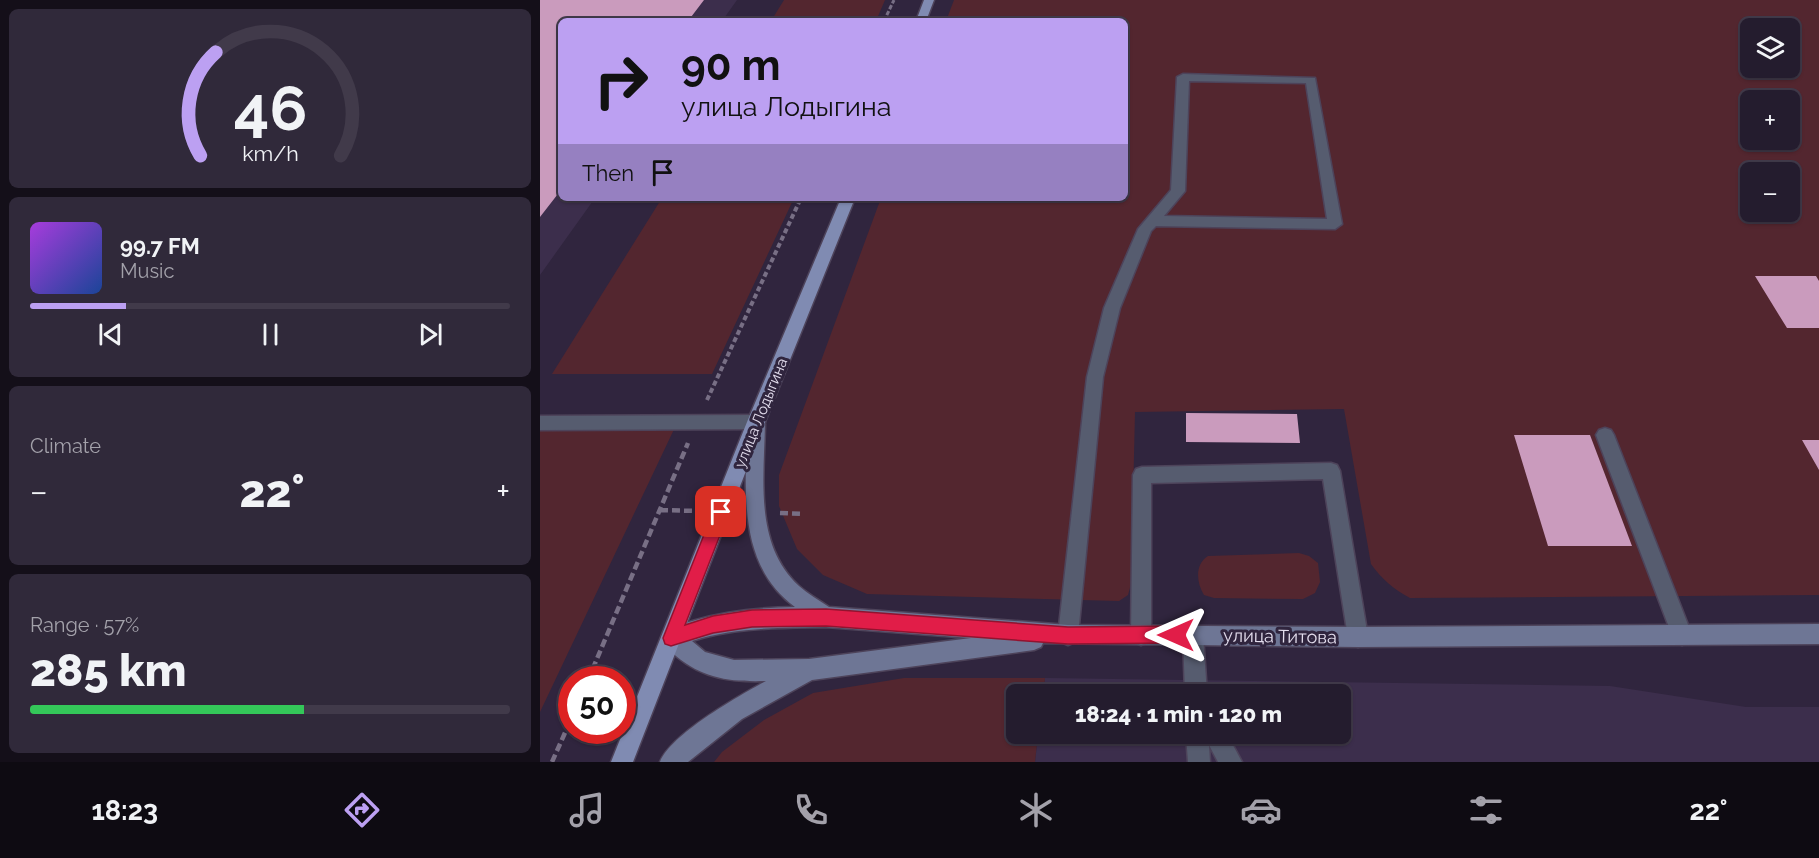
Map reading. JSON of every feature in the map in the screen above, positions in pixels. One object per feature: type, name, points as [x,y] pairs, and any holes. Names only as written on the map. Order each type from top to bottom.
[{"type":"main road","points":[[922,18],[929,0]]},
{"type":"main road","name":"улица Лодыгина","points":[[622,762],[756,422],[847,201]]},
{"type":"main road","points":[[756,422],[755,513],[765,556],[790,592],[826,617]]},
{"type":"main road","name":"улица Титова","points":[[671,638],[713,624],[752,618],[826,617],[1068,635],[1358,638],[1819,634]]},
{"type":"main road","points":[[671,638],[699,662],[734,671],[809,670],[1068,635]]},
{"type":"main road","points":[[671,762],[697,737],[749,701],[809,670]]},
{"type":"lane","points":[[1068,635],[1095,377],[1112,308],[1145,229],[1178,191],[1183,77],[1311,80],[1335,224],[1152,221]]},
{"type":"lane","points":[[540,423],[756,422]]},
{"type":"lane","points":[[1605,435],[1682,635]]},
{"type":"lane","points":[[1141,635],[1142,475],[1331,471],[1358,638]]},
{"type":"lane","points":[[1193,635],[1195,684]]},
{"type":"lane","points":[[1194,668],[1199,684]]},
{"type":"lane","points":[[1198,744],[1199,762]]},
{"type":"lane","points":[[1221,744],[1231,762]]},
{"type":"path","points":[[885,18],[894,0]]},
{"type":"path","points":[[552,762],[560,744]]},
{"type":"shaded area","points":[[540,0],[737,0],[724,18],[558,18],[558,201],[593,201],[540,275]]},
{"type":"shaded area","points":[[784,0],[885,0],[877,18],[773,18]]},
{"type":"shaded area","points":[[954,0],[1819,0],[1819,595],[1410,598],[1388,583],[1371,564],[1344,409],[1135,412],[1131,584],[1128,595],[1119,601],[867,594],[823,575],[797,549],[779,506],[779,475],[880,201],[1128,201],[1128,18],[947,18]]},
{"type":"shaded area","points":[[660,201],[793,201],[712,374],[552,374]]},
{"type":"shaded area","points":[[540,423],[677,423],[562,666],[558,666],[558,674],[540,712]]},
{"type":"shaded area","points":[[1299,553],[1309,556],[1318,563],[1320,582],[1315,593],[1303,599],[1214,598],[1204,595],[1199,585],[1199,568],[1208,556]]},
{"type":"shaded area","points":[[904,678],[1045,678],[1044,684],[1006,684],[1006,744],[1037,744],[1035,762],[714,762],[722,752],[764,720],[813,693]]},
{"type":"shaded area","points":[[1045,678],[1610,686],[1746,707],[1819,707],[1819,762],[1035,762],[1037,744],[1351,744],[1351,684],[1044,684]]},
{"type":"building","points":[[540,0],[704,0],[690,18],[558,18],[558,194],[540,217]]},
{"type":"building","points":[[1755,276],[1816,276],[1819,281],[1819,328],[1787,328]]},
{"type":"building","points":[[1186,413],[1297,414],[1300,443],[1186,442]]},
{"type":"building","points":[[1514,435],[1590,435],[1632,546],[1548,546]]},
{"type":"building","points":[[1802,440],[1819,440],[1819,470]]},
{"type":"route","points":[[721,512],[671,638],[713,624],[752,618],[826,617],[1068,635],[1176,635]]}]
